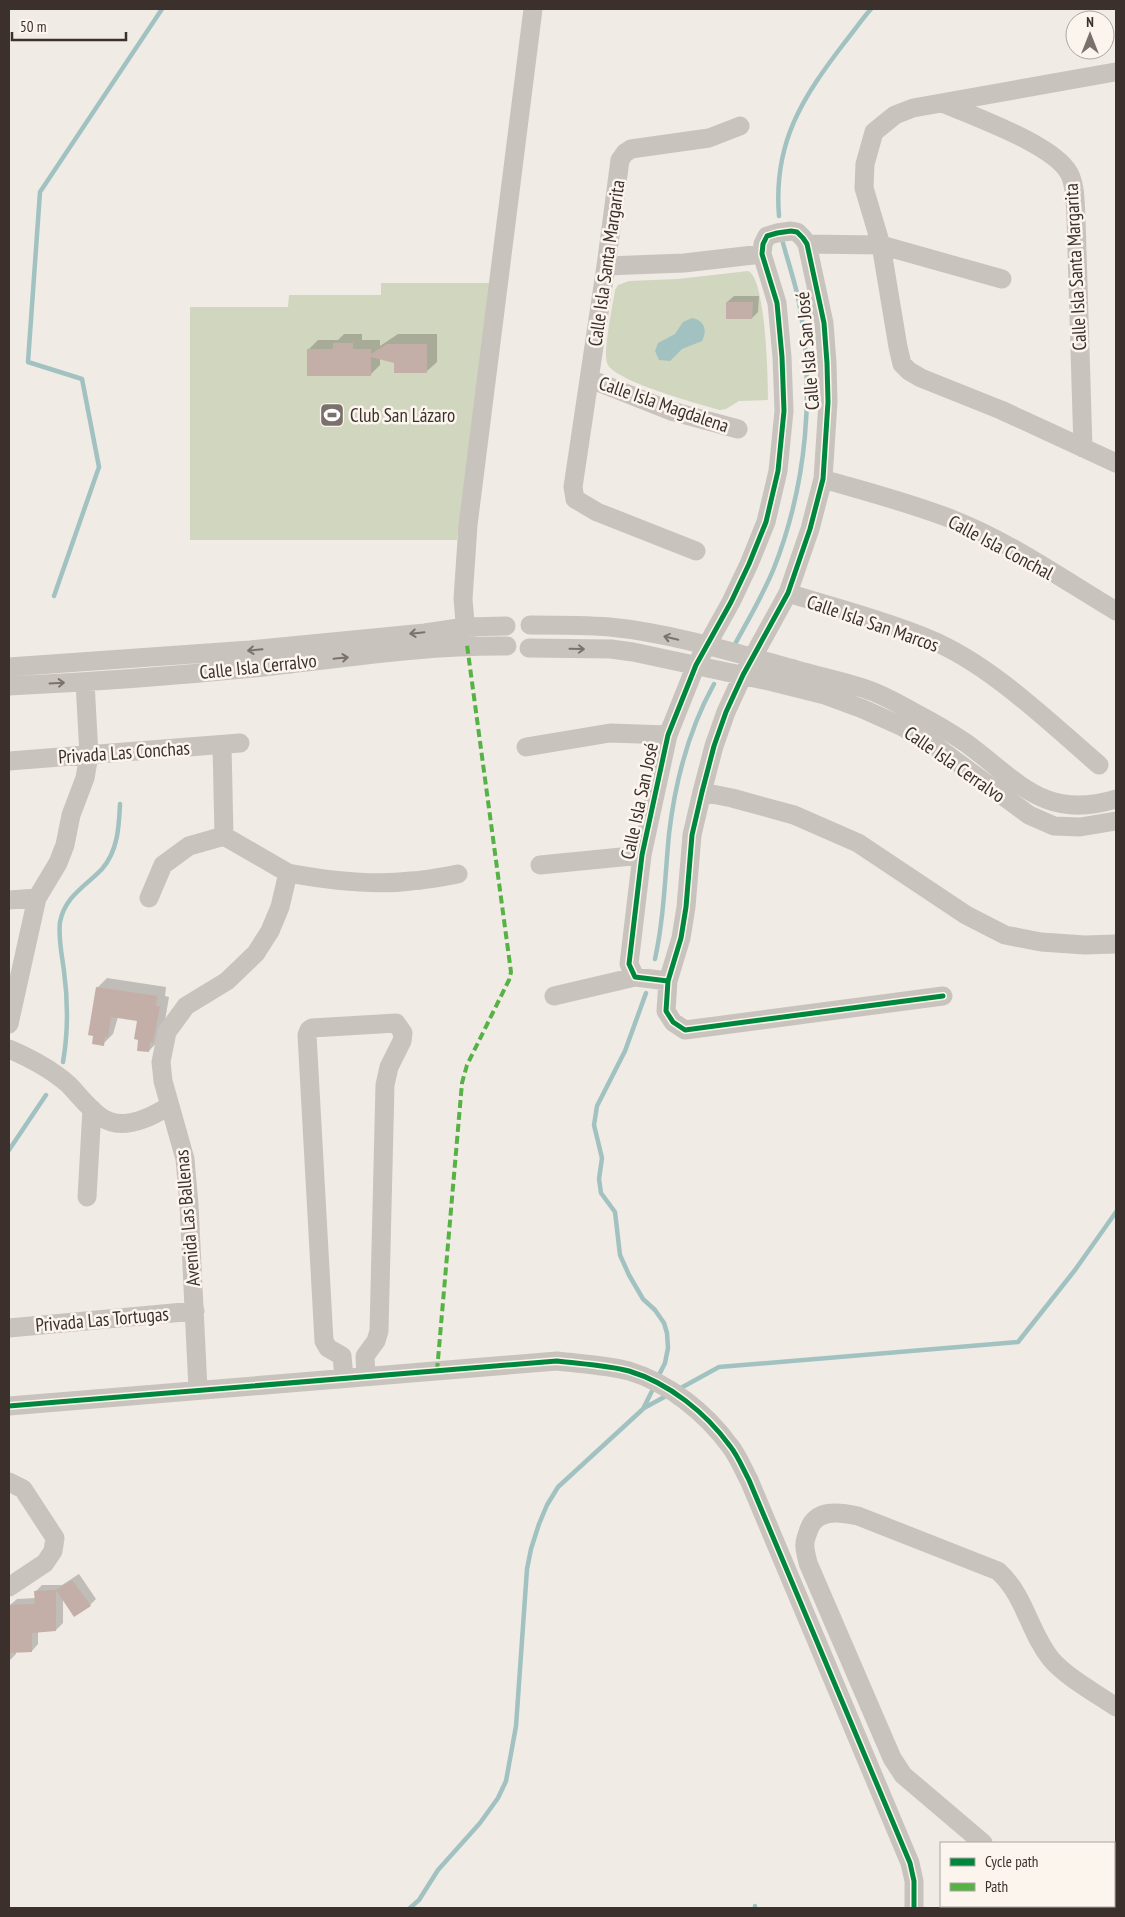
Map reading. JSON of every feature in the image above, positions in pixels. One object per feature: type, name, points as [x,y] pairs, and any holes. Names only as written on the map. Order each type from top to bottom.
[{"type":"street","points":[[466,636],[463,599],[468,525],[534,9]]},
{"type":"street","points":[[1115,72],[913,108],[895,115],[874,132],[865,164],[864,188],[880,245],[902,364],[909,371],[922,378],[1001,410],[1116,463]]},
{"type":"street","name":"Calle Isla Santa Margarita","points":[[943,103],[1041,148],[1062,164],[1070,174],[1074,188],[1076,218],[1083,448]]},
{"type":"street","name":"Calle Isla Santa Margarita","points":[[696,551],[597,512],[581,503],[573,493],[620,160],[631,149],[709,138],[740,126]]},
{"type":"street","points":[[606,266],[684,263],[762,254],[763,244],[767,236],[776,232],[797,232],[807,244],[880,245],[1002,279]]},
{"type":"street","name":"Calle Isla San José","points":[[807,244],[824,323],[827,363],[828,402],[823,479],[810,529],[788,593],[742,675],[714,746],[692,835],[686,907],[681,938],[668,980],[666,1011],[672,1022],[685,1030],[943,996]]},
{"type":"street","name":"Calle Isla San José","points":[[635,977],[631,971],[630,964],[642,855],[668,735],[705,646],[731,602],[749,564],[766,522],[778,471],[784,411],[782,357],[776,303],[762,254]]},
{"type":"street","name":"Calle Isla Magdalena","points":[[590,379],[671,411],[738,429]]},
{"type":"street","name":"Calle Isla Conchal","points":[[823,479],[955,520],[998,540],[1116,611]]},
{"type":"street","name":"Calle Isla San Marcos","points":[[788,593],[930,639],[961,656],[1008,687],[1099,765]]},
{"type":"street","points":[[518,620],[530,625],[534,630],[534,636],[533,643],[529,648],[518,651],[507,646],[503,633],[506,626],[518,620]]},
{"type":"street","name":"Calle Isla Cerralvo","points":[[530,625],[609,627],[638,631],[753,656],[874,692],[918,714],[965,743],[1024,790],[1054,803],[1074,806],[1116,799]]},
{"type":"street","name":"Calle Isla Cerralvo","points":[[9,686],[85,682],[251,668],[466,636],[506,626]]},
{"type":"street","name":"Calle Isla Cerralvo","points":[[9,667],[250,650],[425,633],[466,636],[507,646]]},
{"type":"street","name":"Calle Isla Cerralvo","points":[[529,648],[618,650],[659,656],[825,695],[903,727],[938,748],[1029,816],[1054,826],[1080,827],[1116,821]]},
{"type":"street","points":[[9,1024],[37,898],[58,863],[71,815],[85,778],[89,755],[85,682]]},
{"type":"street","points":[[526,747],[610,733],[668,735]]},
{"type":"street","name":"Privada Las Conchas","points":[[9,761],[231,744],[224,836]]},
{"type":"street","points":[[702,792],[794,815],[858,843],[966,916],[1006,934],[1041,942],[1085,945],[1116,944]]},
{"type":"street","points":[[149,898],[164,865],[189,846],[224,836],[288,873],[321,879],[410,882],[458,874]]},
{"type":"street","points":[[540,865],[642,855]]},
{"type":"street","name":"Avenida Las Ballenas","points":[[198,1389],[190,1205],[185,1159],[179,1133],[162,1082],[161,1062],[167,1032],[186,1006],[227,980],[256,953],[270,931],[280,907],[288,873]]},
{"type":"street","points":[[9,900],[37,898]]},
{"type":"street","points":[[554,996],[635,977],[668,980]]},
{"type":"street","points":[[344,1378],[342,1356],[328,1348],[324,1341],[307,1035],[312,1028],[396,1024],[403,1033],[402,1041],[389,1067],[385,1085],[379,1331],[376,1341],[365,1356],[366,1376]]},
{"type":"street","points":[[9,1049],[37,1062],[67,1084],[101,1118],[114,1123],[131,1123],[153,1116],[169,1106]]},
{"type":"street","points":[[87,1197],[92,1109]]},
{"type":"street","name":"Privada Las Tortugas","points":[[9,1328],[195,1310]]},
{"type":"street","points":[[9,1406],[557,1361],[598,1365],[630,1372],[670,1389],[698,1410],[731,1447],[749,1480],[910,1863],[914,1881],[914,1908]]},
{"type":"street","points":[[9,1482],[23,1489],[55,1538],[53,1551],[45,1563],[9,1587]]},
{"type":"street","points":[[982,1842],[903,1775],[892,1758],[808,1563],[805,1543],[810,1527],[816,1519],[826,1513],[839,1512],[858,1516],[998,1571],[1014,1590],[1037,1637],[1052,1660],[1075,1680],[1116,1707]]},
{"type":"green space","points":[[748,271],[754,278],[759,291],[762,310],[765,331],[768,400],[739,401],[726,409],[720,410],[640,384],[613,370],[607,363],[606,348],[615,290],[618,285],[629,281],[678,279]]},
{"type":"green space","name":"Club San Lázaro","points":[[381,283],[493,283],[457,540],[190,540],[190,307],[288,307],[289,295],[381,295]]},
{"type":"water","points":[[692,318],[704,326],[705,333],[702,341],[682,349],[670,361],[659,360],[655,351],[658,343],[675,334],[683,322]]},
{"type":"building","points":[[726,302],[753,302],[752,319],[726,319]]},
{"type":"building","points":[[333,343],[353,343],[353,349],[371,349],[371,354],[387,344],[427,344],[427,373],[394,373],[394,363],[371,357],[371,376],[307,376],[307,349],[333,349]]},
{"type":"building","points":[[96,987],[157,996],[156,1006],[160,1006],[153,1043],[150,1042],[149,1052],[137,1051],[138,1040],[134,1039],[137,1021],[111,1017],[108,1037],[105,1036],[104,1046],[92,1044],[93,1036],[88,1035]]},
{"type":"building","points":[[72,1580],[91,1606],[74,1617],[56,1590]]},
{"type":"building","points":[[56,1590],[56,1631],[32,1633],[32,1652],[9,1653],[9,1605],[35,1604],[34,1591]]},
{"type":"waterway","points":[[54,596],[99,467],[82,379],[28,362],[40,192],[162,9]]},
{"type":"waterway","points":[[779,216],[778,190],[781,166],[786,144],[794,123],[816,83],[871,9]]},
{"type":"waterway","points":[[734,646],[774,568],[785,536],[801,470],[807,403],[804,335],[799,302],[783,243]]},
{"type":"waterway","points":[[655,959],[662,913],[669,834],[679,776],[697,719],[714,684]]},
{"type":"waterway","points":[[63,1062],[67,1028],[67,1005],[60,940],[60,922],[66,905],[71,898],[107,862],[114,846],[118,829],[120,804]]},
{"type":"waterway","points":[[646,993],[625,1051],[597,1106],[594,1125],[602,1158],[599,1179],[601,1193],[615,1212],[620,1255],[643,1299],[655,1310],[664,1323],[667,1333],[668,1348],[665,1363],[658,1377]]},
{"type":"waterway","points":[[9,1150],[46,1095]]},
{"type":"waterway","points":[[679,1389],[719,1367],[1018,1342],[1075,1270],[1116,1212]]},
{"type":"waterway","points":[[410,1908],[419,1900],[438,1870],[480,1823],[498,1798],[506,1781],[516,1726],[527,1569],[531,1549],[547,1505],[558,1487],[643,1409],[654,1387]]},
{"type":"waterway","points":[[644,1408],[668,1395]]},
{"type":"marked path","points":[[437,1371],[462,1083],[467,1065],[509,980],[511,972],[467,645]]},
{"type":"cycle path","points":[[668,981],[635,977],[629,964],[642,855],[668,735],[696,665],[731,602],[766,522],[778,471],[784,411],[777,303],[762,254],[763,244],[767,236],[791,231],[797,232],[807,244],[824,323],[828,402],[823,479],[810,529],[788,593],[743,675],[726,712],[714,746],[692,835],[686,907],[681,938],[668,981],[666,1011],[673,1022],[685,1030],[943,996]]},
{"type":"cycle path","points":[[9,1406],[557,1361],[620,1369],[644,1376],[658,1383],[686,1401],[710,1422],[733,1450],[749,1480],[910,1863],[914,1881],[914,1908]]},
{"type":"place","name":"Club San Lázaro","points":[[332,415]]}]
